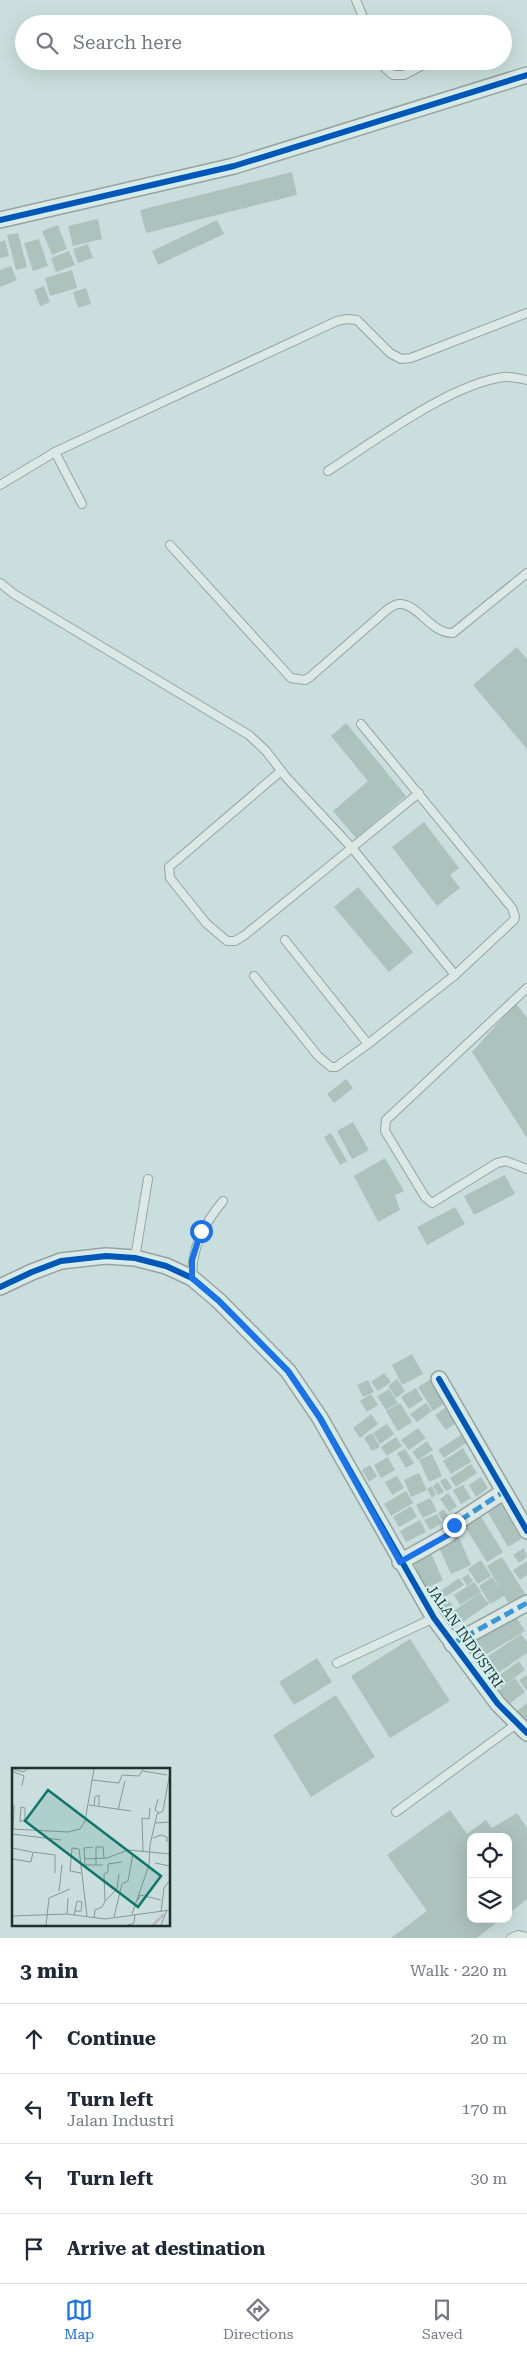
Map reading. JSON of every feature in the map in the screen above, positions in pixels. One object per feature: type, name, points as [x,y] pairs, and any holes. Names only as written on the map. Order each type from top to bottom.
[{"type":"street","points":[[0,220],[234,166],[527,75]]},
{"type":"street","name":"JALAN INDUSTRI","points":[[0,1287],[61,1261],[106,1256],[135,1258],[166,1266],[192,1278],[219,1301],[288,1371],[320,1418],[400,1562],[434,1618],[498,1704],[523,1727]]},
{"type":"street","points":[[438,1379],[502,1492],[527,1531]]},
{"type":"street","points":[[400,1562],[448,1535],[459,1521],[502,1492]]},
{"type":"street","points":[[452,1644],[527,1603]]},
{"type":"lane","points":[[356,0],[362,15]]},
{"type":"lane","points":[[387,70],[393,75],[404,75],[414,70]]},
{"type":"lane","points":[[0,485],[55,452],[337,321],[348,318],[357,320],[390,353],[401,359],[411,358],[527,313]]},
{"type":"lane","points":[[328,471],[404,422],[453,394],[483,381],[507,376],[527,380]]},
{"type":"lane","points":[[55,452],[82,504]]},
{"type":"lane","points":[[170,545],[291,678],[299,680],[310,677],[388,609],[399,604],[408,606],[437,629],[446,634],[453,633],[527,573]]},
{"type":"lane","points":[[0,583],[14,594],[238,727],[266,751],[281,772],[353,849],[455,975]]},
{"type":"lane","points":[[254,976],[318,1056],[331,1067],[336,1066],[368,1044],[455,975],[506,930],[515,916],[512,908],[361,724]]},
{"type":"lane","points":[[281,772],[169,867],[170,878],[206,923],[227,942],[245,935],[353,849],[418,793]]},
{"type":"lane","points":[[285,940],[368,1044]]},
{"type":"lane","points":[[527,988],[386,1120],[384,1126],[384,1131],[420,1191],[432,1203],[497,1163],[506,1161],[527,1169]]},
{"type":"lane","points":[[135,1258],[148,1180]]},
{"type":"lane","points":[[192,1278],[192,1260],[201,1231],[223,1201]]},
{"type":"lane","points":[[337,1663],[434,1618]]},
{"type":"lane","points":[[396,1812],[523,1727]]},
{"type":"lane","points":[[511,1938],[518,1935],[527,1937]]},
{"type":"building","points":[[292,172],[297,195],[146,233],[140,210]]},
{"type":"building","points":[[98,219],[102,239],[73,246],[68,226]]},
{"type":"building","points":[[217,220],[224,234],[158,265],[152,251]]},
{"type":"building","points":[[58,225],[67,249],[52,255],[42,231]]},
{"type":"building","points":[[18,233],[27,267],[16,270],[7,235]]},
{"type":"building","points":[[39,239],[48,266],[33,271],[24,243]]},
{"type":"building","points":[[5,240],[9,256],[0,258],[0,242]]},
{"type":"building","points":[[88,244],[93,258],[78,263],[73,249]]},
{"type":"building","points":[[69,251],[75,265],[56,272],[51,258]]},
{"type":"building","points":[[11,266],[17,280],[0,287],[0,270]]},
{"type":"building","points":[[72,270],[77,288],[50,296],[45,278]]},
{"type":"building","points":[[44,286],[50,302],[40,306],[34,290]]},
{"type":"building","points":[[86,288],[91,304],[78,308],[73,292]]},
{"type":"building","points":[[517,647],[527,659],[527,749],[473,685]]},
{"type":"building","points":[[346,723],[406,796],[356,838],[333,811],[368,781],[331,736]]},
{"type":"building","points":[[424,822],[459,868],[450,875],[460,888],[437,906],[392,847]]},
{"type":"building","points":[[358,887],[413,952],[389,972],[334,907]]},
{"type":"building","points":[[516,1003],[527,1018],[527,1138],[472,1052]]},
{"type":"building","points":[[346,1079],[353,1088],[334,1103],[327,1094]]},
{"type":"building","points":[[353,1122],[369,1150],[352,1159],[337,1131]]},
{"type":"building","points":[[331,1133],[347,1161],[340,1165],[324,1137]]},
{"type":"building","points":[[385,1158],[404,1191],[395,1195],[400,1210],[378,1222],[354,1176]]},
{"type":"building","points":[[505,1175],[515,1194],[474,1215],[464,1196]]},
{"type":"building","points":[[455,1207],[465,1224],[427,1245],[417,1227]]},
{"type":"building","points":[[412,1354],[423,1374],[402,1385],[392,1365]]},
{"type":"building","points":[[384,1373],[391,1382],[378,1391],[371,1382]]},
{"type":"building","points":[[397,1379],[405,1391],[396,1398],[388,1386]]},
{"type":"building","points":[[431,1379],[445,1403],[433,1411],[418,1387]]},
{"type":"building","points":[[368,1380],[374,1392],[363,1397],[357,1385]]},
{"type":"building","points":[[416,1388],[423,1400],[409,1409],[401,1397]]},
{"type":"building","points":[[389,1389],[398,1403],[386,1410],[377,1396]]},
{"type":"building","points":[[371,1394],[378,1405],[367,1412],[360,1401]]},
{"type":"building","points":[[400,1403],[412,1422],[398,1431],[386,1411]]},
{"type":"building","points":[[426,1403],[432,1411],[417,1422],[410,1414]]},
{"type":"building","points":[[445,1408],[456,1423],[446,1430],[435,1415]]},
{"type":"building","points":[[371,1414],[378,1424],[360,1438],[353,1428]]},
{"type":"building","points":[[387,1424],[394,1434],[380,1444],[373,1433]]},
{"type":"building","points":[[418,1428],[426,1438],[409,1450],[401,1440]]},
{"type":"building","points":[[372,1433],[380,1447],[372,1451],[364,1438]]},
{"type":"building","points":[[461,1435],[466,1443],[444,1458],[438,1450]]},
{"type":"building","points":[[396,1437],[402,1446],[387,1456],[381,1447]]},
{"type":"building","points":[[427,1441],[433,1450],[418,1460],[412,1452]]},
{"type":"building","points":[[463,1448],[471,1462],[451,1474],[443,1461]]},
{"type":"building","points":[[405,1449],[414,1463],[406,1468],[397,1453]]},
{"type":"building","points":[[432,1454],[442,1476],[429,1482],[419,1460]]},
{"type":"building","points":[[388,1457],[395,1470],[381,1478],[374,1465]]},
{"type":"building","points":[[471,1464],[477,1473],[456,1487],[450,1478]]},
{"type":"building","points":[[370,1465],[377,1476],[369,1482],[362,1470]]},
{"type":"building","points":[[419,1473],[427,1490],[411,1497],[404,1480]]},
{"type":"building","points":[[397,1476],[404,1488],[392,1495],[385,1482]]},
{"type":"building","points":[[481,1477],[488,1488],[476,1497],[469,1485]]},
{"type":"building","points":[[446,1478],[452,1488],[446,1491],[440,1481]]},
{"type":"building","points":[[438,1482],[444,1492],[438,1495],[433,1486]]},
{"type":"building","points":[[463,1485],[471,1498],[461,1504],[453,1490]]},
{"type":"building","points":[[432,1486],[436,1495],[432,1498],[427,1489]]},
{"type":"building","points":[[406,1491],[413,1503],[391,1516],[384,1504]]},
{"type":"building","points":[[448,1493],[457,1506],[449,1512],[440,1499]]},
{"type":"building","points":[[430,1498],[437,1511],[423,1518],[416,1505]]},
{"type":"building","points":[[499,1501],[521,1539],[508,1547],[486,1509]]},
{"type":"building","points":[[411,1506],[417,1517],[399,1527],[393,1517]]},
{"type":"building","points":[[444,1509],[451,1521],[445,1525],[438,1513]]},
{"type":"building","points":[[478,1512],[503,1552],[487,1562],[462,1522]]},
{"type":"building","points":[[437,1514],[442,1523],[430,1530],[424,1520]]},
{"type":"building","points":[[420,1520],[426,1532],[406,1542],[400,1531]]},
{"type":"building","points":[[457,1533],[471,1565],[451,1574],[437,1543]]},
{"type":"building","points":[[524,1548],[527,1557],[519,1563],[513,1555]]},
{"type":"building","points":[[429,1549],[443,1580],[426,1589],[411,1557]]},
{"type":"building","points":[[502,1557],[527,1597],[511,1607],[504,1596],[490,1604],[479,1586],[492,1577],[502,1592],[487,1566]]},
{"type":"building","points":[[481,1560],[491,1576],[478,1584],[468,1569]]},
{"type":"building","points":[[527,1561],[527,1575],[520,1580],[513,1570]]},
{"type":"building","points":[[468,1574],[473,1581],[467,1586],[462,1578]]},
{"type":"building","points":[[459,1578],[464,1585],[443,1598],[439,1592]]},
{"type":"building","points":[[474,1582],[481,1592],[460,1605],[454,1595]]},
{"type":"building","points":[[480,1593],[489,1604],[460,1624],[452,1612]]},
{"type":"building","points":[[449,1600],[454,1608],[442,1616],[437,1609]]},
{"type":"building","points":[[513,1612],[525,1631],[480,1658],[468,1640]]},
{"type":"building","points":[[521,1634],[527,1642],[527,1653],[492,1677],[481,1661]]},
{"type":"building","points":[[410,1639],[450,1701],[390,1738],[351,1676]]},
{"type":"building","points":[[317,1658],[332,1682],[294,1705],[279,1682]]},
{"type":"building","points":[[519,1661],[525,1670],[501,1688],[494,1679]]},
{"type":"building","points":[[527,1675],[527,1691],[519,1680]]},
{"type":"building","points":[[515,1678],[525,1692],[508,1705],[497,1692]]},
{"type":"building","points":[[336,1695],[375,1757],[311,1797],[273,1735]]},
{"type":"building","points":[[527,1703],[527,1721],[525,1722],[517,1711]]},
{"type":"building","points":[[450,1810],[467,1834],[467,1923],[496,1923],[477,1938],[391,1938],[427,1911],[387,1855]]},
{"type":"building","points":[[517,1813],[527,1828],[527,1899],[512,1911],[512,1833],[468,1833],[486,1820],[492,1828]]},
{"type":"marked path","points":[[400,1562],[448,1535],[459,1521],[503,1492]]},
{"type":"marked path","points":[[452,1644],[527,1603]]},
{"type":"cycle path","points":[[0,220],[234,166],[527,75]]},
{"type":"cycle path","points":[[0,1287],[61,1261],[106,1256],[135,1258],[166,1266],[192,1278],[219,1301],[288,1371],[320,1418],[434,1618],[498,1704],[527,1733]]},
{"type":"cycle path","points":[[439,1379],[527,1531]]},
{"type":"route","points":[[201,1231],[192,1260],[192,1278],[249,1330],[288,1371],[320,1418],[400,1562],[448,1535],[454,1525]]}]
